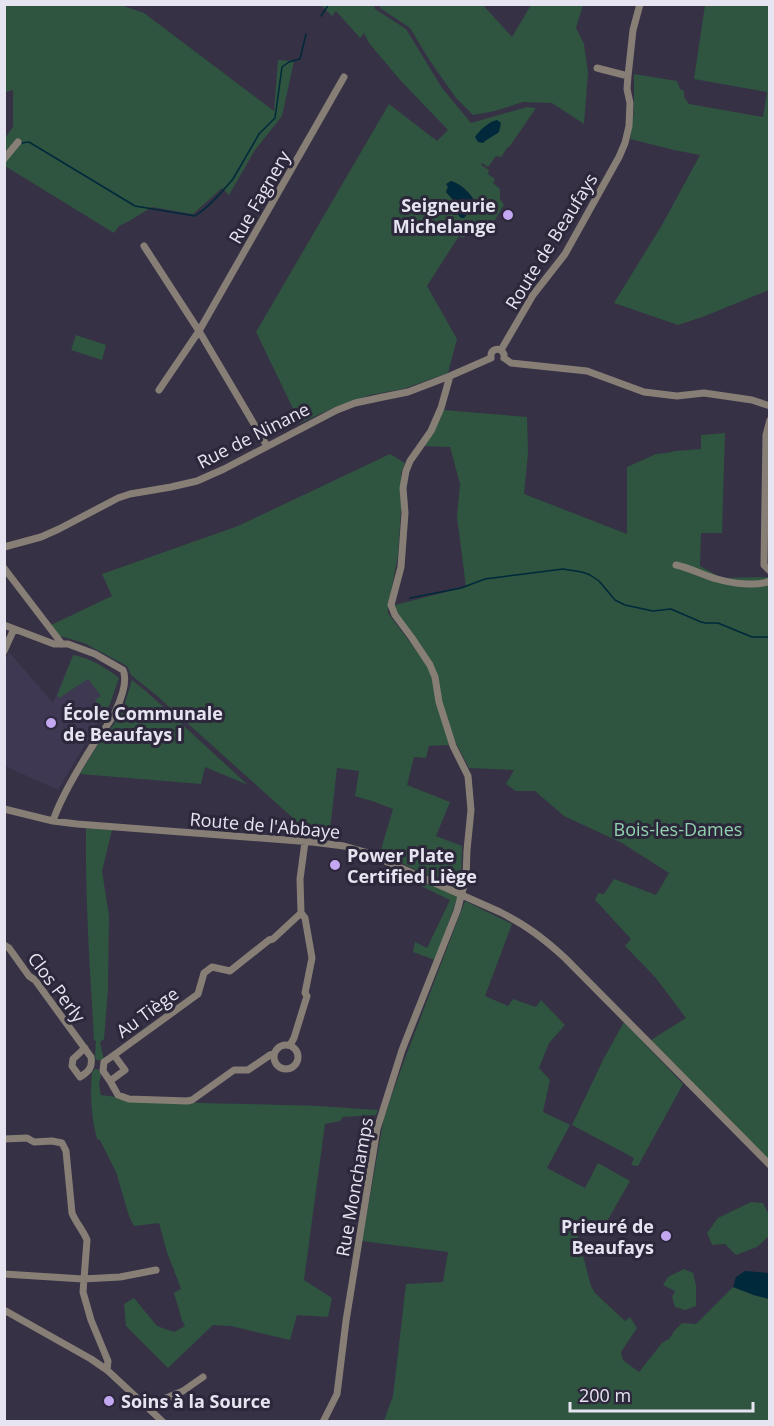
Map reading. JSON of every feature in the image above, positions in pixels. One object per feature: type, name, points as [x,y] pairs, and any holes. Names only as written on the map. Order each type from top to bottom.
[{"type":"street","name":"Route de Beaufays","points":[[491,358],[493,351],[501,350],[533,296],[564,254],[625,143],[630,103],[627,89],[628,76],[633,30],[640,4]]},
{"type":"street","points":[[597,68],[628,76]]},
{"type":"street","name":"Rue Fagnery","points":[[159,390],[199,331],[344,77]]},
{"type":"street","points":[[4,159],[18,142]]},
{"type":"street","points":[[144,246],[199,331],[267,446]]},
{"type":"street","points":[[501,350],[504,358],[511,363],[587,371],[644,392],[677,396],[704,393],[752,400],[770,406]]},
{"type":"street","points":[[491,358],[496,362],[501,362],[504,358]]},
{"type":"street","name":"Rue de Ninane","points":[[4,547],[40,537],[130,494],[197,481],[337,410],[408,392],[491,358]]},
{"type":"street","name":"Rue Monchamps","points":[[323,1422],[337,1395],[346,1321],[377,1129],[402,1050],[462,895],[466,878],[471,810],[468,776],[450,737],[439,702],[435,676],[412,638],[394,615],[391,605],[401,567],[405,513],[403,488],[406,471],[410,460],[431,431],[441,408],[450,376]]},
{"type":"street","points":[[770,420],[766,435],[767,490],[764,565],[770,570]]},
{"type":"street","points":[[676,565],[717,579],[752,584],[763,584],[770,581]]},
{"type":"street","points":[[4,568],[62,644]]},
{"type":"street","points":[[4,625],[54,644],[68,644],[95,654],[123,670],[125,679],[116,711],[82,765],[52,821]]},
{"type":"street","points":[[4,651],[14,629]]},
{"type":"street","name":"Route de l'Abbaye","points":[[4,809],[52,821],[77,824],[344,846],[356,849],[462,895],[520,922],[542,936],[770,1164]]},
{"type":"street","points":[[290,1045],[307,996],[305,993],[312,958],[305,918],[301,913],[300,879],[305,842]]},
{"type":"street","name":"Au Tiège","points":[[114,1054],[125,1070],[110,1081],[103,1071],[104,1062],[114,1054],[198,994],[204,973],[212,967],[230,971],[273,939],[301,913]]},
{"type":"street","name":"Clos Perly","points":[[4,945],[9,948],[29,976],[35,980],[85,1048]]},
{"type":"street","points":[[290,1045],[298,1053],[298,1059],[292,1068],[281,1069],[276,1065],[274,1054],[280,1046],[290,1045]]},
{"type":"street","points":[[110,1081],[118,1095],[129,1099],[187,1101],[192,1100],[234,1070],[248,1070],[270,1054],[274,1054]]},
{"type":"street","points":[[4,1139],[27,1138],[34,1142],[52,1141],[62,1143],[66,1151],[72,1213],[87,1240],[83,1292],[91,1320],[108,1361],[107,1370]]},
{"type":"street","points":[[4,1274],[83,1280],[120,1277],[156,1270]]},
{"type":"street","points":[[4,1310],[107,1370],[163,1422]]},
{"type":"street","points":[[147,1406],[183,1391],[203,1377]]},
{"type":"shaded area","name":"École Communale de Beaufays I","points":[[9,652],[53,703],[73,655],[94,662],[119,678],[110,704],[58,790],[5,766],[4,661]]},
{"type":"green space","points":[[5,5],[121,5],[144,13],[274,111],[278,60],[294,61],[282,116],[255,150],[229,195],[222,188],[193,214],[152,207],[119,226],[114,233],[5,166],[5,138],[13,127],[13,90],[5,92]]},
{"type":"green space","points":[[374,5],[375,9],[406,29],[442,88],[471,123],[527,107],[536,108],[501,157],[496,156],[488,167],[482,163],[481,165],[489,170],[488,174],[495,179],[493,183],[500,189],[500,199],[504,205],[485,236],[471,227],[464,238],[459,236],[427,286],[457,339],[448,373],[403,389],[370,395],[300,423],[256,332],[389,104],[437,141],[448,130],[401,81],[369,43],[364,33],[360,38],[336,11],[332,16],[322,6]],"holes":[[[451,181],[459,184],[472,196],[476,203],[469,212],[456,210],[457,204],[446,192],[447,184]]]},
{"type":"green space","points":[[380,5],[483,5],[512,37],[531,5],[583,5],[576,28],[584,44],[588,73],[584,124],[552,103],[523,102],[473,115],[456,98],[410,28],[380,8]]},
{"type":"green space","points":[[705,5],[769,5],[769,290],[678,325],[614,303],[662,225],[700,155],[630,139],[634,110],[634,74],[677,81],[689,104],[763,117],[767,92],[694,79]]},
{"type":"green space","points":[[76,335],[106,345],[102,360],[71,350]]},
{"type":"green space","name":"Bois-les-Dames","points":[[443,410],[527,417],[528,453],[524,494],[627,534],[627,467],[656,454],[701,449],[701,435],[725,433],[722,533],[701,533],[700,566],[722,578],[769,577],[769,1160],[651,1040],[686,1018],[655,977],[625,946],[631,939],[595,900],[598,893],[604,894],[614,879],[656,895],[669,873],[622,843],[564,816],[535,791],[516,791],[506,784],[514,770],[469,768],[454,739],[435,672],[396,613],[395,605],[466,587],[457,517],[460,484],[450,447],[423,446]]},
{"type":"green space","points":[[390,454],[405,463],[401,474],[398,556],[388,613],[430,669],[450,745],[429,746],[426,758],[414,757],[407,785],[450,802],[436,836],[462,846],[461,891],[380,853],[393,809],[355,796],[359,771],[337,768],[329,838],[314,837],[131,675],[127,666],[84,643],[60,636],[51,625],[112,596],[102,574],[238,526]]},
{"type":"green space","points":[[73,655],[97,664],[119,678],[107,709],[95,700],[101,696],[88,679],[59,698],[57,696]]},
{"type":"green space","points":[[132,680],[248,785],[205,767],[201,784],[80,774],[123,709]]},
{"type":"green space","points":[[86,828],[112,830],[102,871],[109,916],[108,990],[104,1039],[100,1042],[104,1060],[96,1060],[95,1056],[96,1041],[94,1040],[87,908]]},
{"type":"green space","points":[[393,866],[458,896],[435,960],[413,952],[415,942],[427,948],[450,900],[392,872]]},
{"type":"green space","points":[[465,901],[512,924],[485,996],[508,1006],[513,999],[536,1007],[541,1000],[565,1025],[549,1043],[539,1068],[550,1080],[543,1112],[570,1125],[547,1168],[585,1188],[598,1163],[630,1181],[602,1230],[585,1220],[577,1233],[591,1286],[595,1293],[625,1321],[630,1317],[637,1328],[621,1352],[623,1360],[639,1372],[662,1343],[669,1339],[682,1323],[696,1324],[733,1287],[769,1299],[769,1419],[767,1422],[384,1421],[393,1396],[406,1284],[443,1282],[448,1252],[362,1241],[384,1117]]},
{"type":"green space","points":[[624,1022],[683,1084],[638,1166],[631,1165],[634,1158],[572,1125]]},
{"type":"green space","points":[[98,1069],[101,1074],[99,1085],[101,1095],[168,1102],[378,1110],[376,1115],[343,1117],[340,1121],[325,1124],[304,1280],[332,1298],[328,1317],[297,1315],[290,1340],[231,1326],[213,1325],[168,1368],[126,1326],[124,1304],[134,1298],[157,1326],[174,1332],[185,1326],[174,1293],[181,1289],[159,1223],[134,1226],[116,1172],[100,1140],[97,1139],[91,1098],[92,1072]]},
{"type":"green space","points":[[751,1202],[763,1203],[769,1215],[769,1236],[757,1247],[736,1255],[725,1244],[712,1245],[707,1233],[718,1218]]},
{"type":"green space","points":[[684,1269],[693,1273],[696,1285],[696,1306],[685,1310],[675,1307],[672,1297],[675,1291],[663,1285],[668,1277]]},
{"type":"water","points":[[497,120],[501,123],[499,132],[483,143],[478,142],[475,137],[479,132],[487,124]]},
{"type":"water","points":[[451,181],[466,190],[476,204],[464,218],[458,215],[457,204],[446,192],[448,187],[446,184]]},
{"type":"water","points":[[745,1271],[769,1273],[769,1299],[733,1287],[736,1277]]},
{"type":"waterway","points":[[321,16],[329,4]]},
{"type":"waterway","points":[[21,143],[29,142],[135,206],[195,216],[211,203],[233,179],[259,134],[275,118],[282,67],[300,59],[306,34]]},
{"type":"waterway","points":[[410,598],[461,588],[485,579],[563,569],[590,575],[599,581],[615,600],[625,605],[653,611],[671,609],[701,622],[718,623],[752,637],[770,637]]},
{"type":"place","name":"Seigneurie Michelange","points":[[508,215]]},
{"type":"place","name":"École Communale de Beaufays I","points":[[51,723]]},
{"type":"place","name":"Power Plate Certified Liège","points":[[335,865]]},
{"type":"place","name":"Prieuré de Beaufays","points":[[666,1236]]},
{"type":"place","name":"Soins à la Source","points":[[109,1401]]}]
